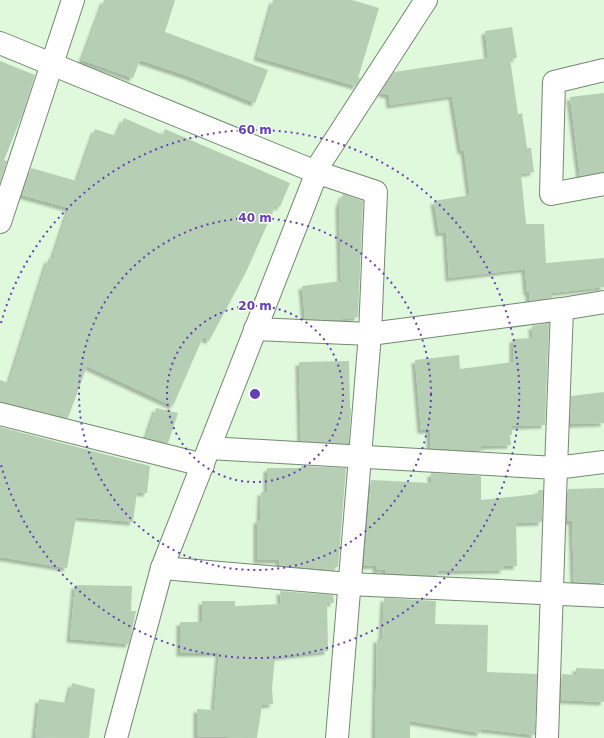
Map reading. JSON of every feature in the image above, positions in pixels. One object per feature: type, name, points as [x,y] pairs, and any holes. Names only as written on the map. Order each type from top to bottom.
[{"type":"street","points":[[0,222],[72,0]]},
{"type":"street","points":[[116,738],[162,568],[316,172],[426,0]]},
{"type":"street","points":[[0,43],[316,172],[376,192],[370,334],[337,738]]},
{"type":"street","points":[[604,70],[554,82],[551,194],[604,184]]},
{"type":"street","points":[[255,329],[370,334],[562,309],[604,302]]},
{"type":"street","points":[[547,738],[562,309]]},
{"type":"street","points":[[0,414],[206,457],[359,457],[556,468],[604,462]]},
{"type":"street","points":[[162,568],[349,584],[604,596]]},
{"type":"building","points":[[104,0],[175,0],[165,32],[268,70],[255,103],[188,76],[140,60],[133,78],[82,60]]},
{"type":"building","points":[[273,0],[352,0],[379,8],[358,78],[361,77],[356,86],[257,57]]},
{"type":"building","points":[[512,27],[517,58],[510,59],[518,114],[522,113],[527,148],[531,148],[534,172],[521,174],[526,224],[544,224],[546,263],[604,258],[604,287],[552,293],[552,298],[529,301],[525,269],[449,278],[446,232],[439,233],[434,201],[470,195],[464,150],[461,151],[452,96],[390,105],[389,95],[381,93],[394,72],[488,58],[485,31]]},
{"type":"building","points":[[0,61],[35,75],[23,113],[4,160],[7,161],[0,182]]},
{"type":"building","points":[[604,93],[604,172],[580,176],[570,97]]},
{"type":"building","points":[[124,118],[163,135],[165,129],[290,183],[280,207],[276,205],[246,272],[209,341],[203,337],[173,406],[87,366],[68,418],[0,402],[0,380],[9,383],[48,259],[52,260],[69,208],[22,195],[31,168],[77,181],[95,129],[116,136]]},
{"type":"building","points":[[343,194],[363,201],[358,317],[335,320],[305,319],[302,286],[341,281],[339,205]]},
{"type":"building","points":[[549,323],[545,425],[512,426],[512,435],[510,435],[511,445],[481,446],[481,451],[430,448],[430,430],[421,430],[415,360],[459,355],[460,369],[513,362],[513,339],[533,338],[532,326]]},
{"type":"building","points":[[349,361],[351,408],[349,444],[301,441],[299,362]]},
{"type":"building","points":[[604,392],[604,423],[570,424],[571,396]]},
{"type":"building","points":[[156,408],[178,413],[168,443],[146,438]]},
{"type":"building","points":[[0,427],[150,466],[147,493],[137,492],[133,522],[76,517],[67,568],[0,557]]},
{"type":"building","points":[[301,466],[346,468],[338,567],[333,567],[333,570],[279,565],[279,560],[257,560],[257,520],[260,520],[261,492],[267,492],[267,468],[301,468]]},
{"type":"building","points":[[431,473],[481,476],[481,500],[538,494],[538,490],[543,490],[542,522],[516,523],[517,566],[503,566],[504,570],[438,571],[437,576],[385,573],[385,569],[376,570],[376,565],[364,566],[371,480],[431,483]]},
{"type":"building","points":[[604,488],[604,583],[574,582],[572,521],[567,521],[568,489]]},
{"type":"building","points":[[75,585],[132,586],[131,611],[136,611],[129,644],[70,639]]},
{"type":"building","points":[[280,591],[333,595],[334,603],[327,603],[328,651],[275,657],[272,688],[273,704],[262,705],[257,738],[197,736],[197,709],[214,710],[219,653],[180,653],[180,622],[202,622],[202,601],[235,601],[235,606],[281,604]]},
{"type":"building","points":[[384,598],[436,601],[435,624],[488,625],[487,672],[537,674],[535,735],[481,729],[480,733],[410,721],[410,738],[375,738],[377,639],[382,639]]},
{"type":"building","points":[[576,668],[604,669],[604,702],[561,700],[562,674],[576,675]]},
{"type":"building","points":[[72,683],[95,689],[89,738],[35,737],[39,699],[67,703]]}]
